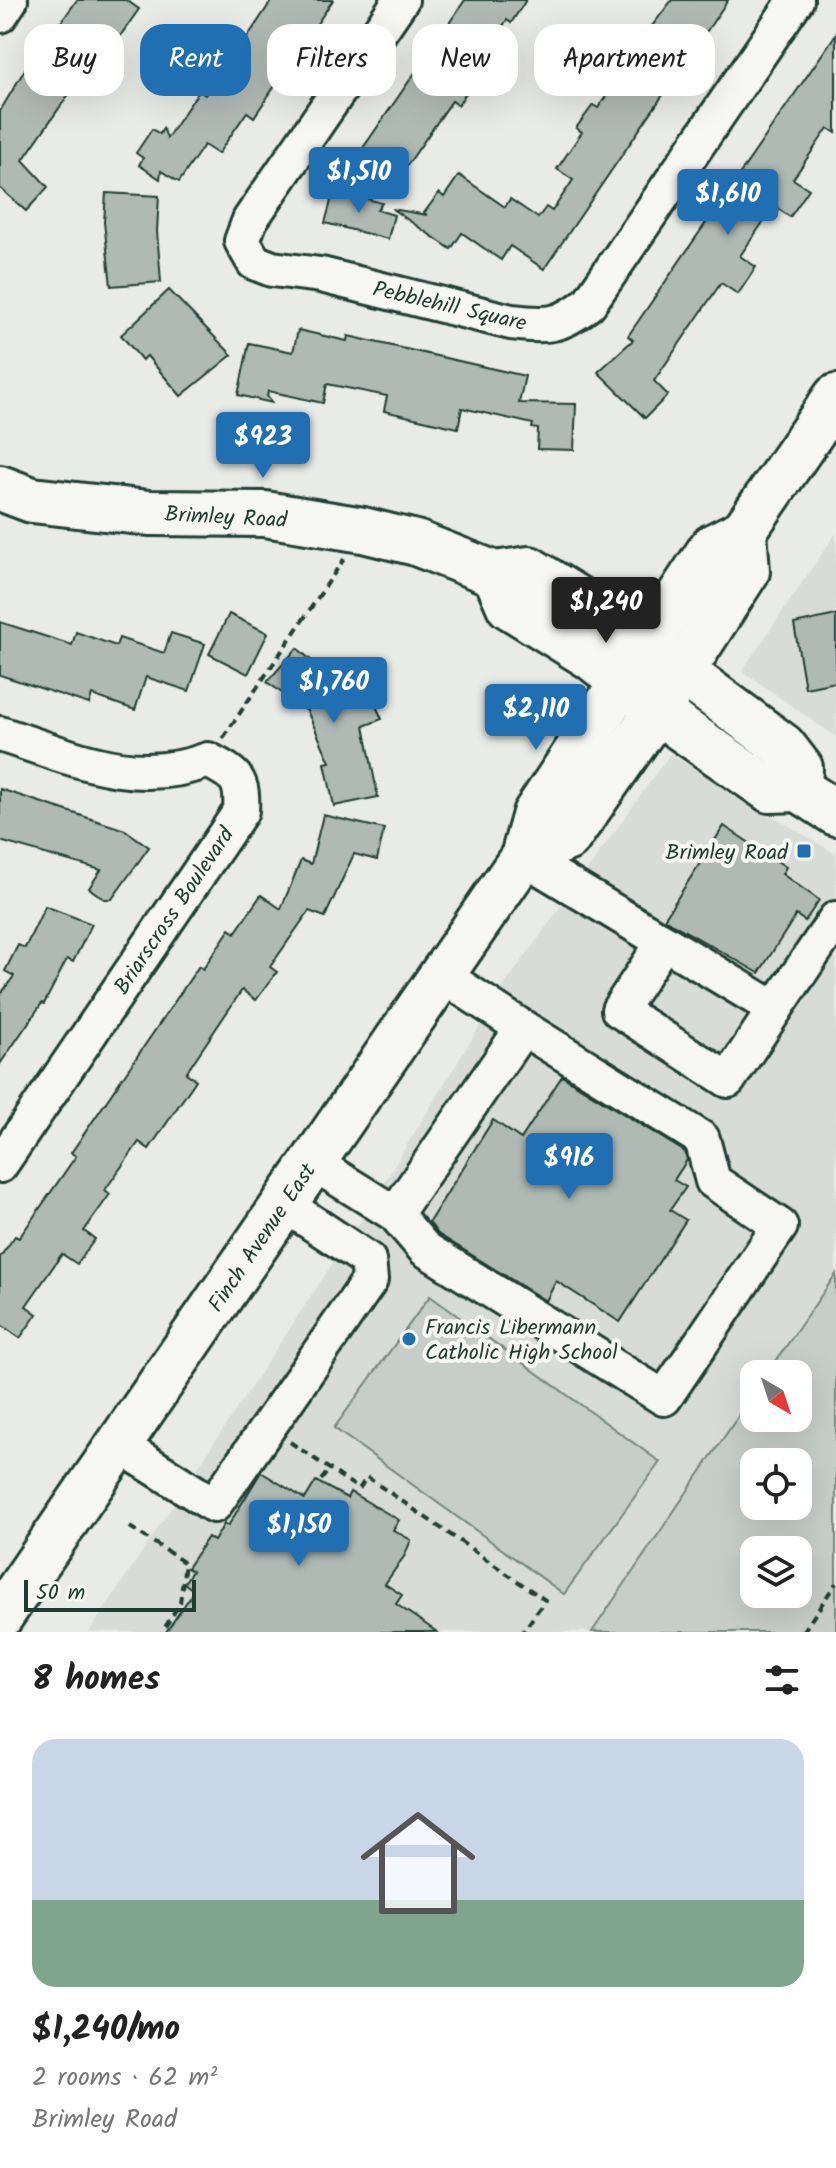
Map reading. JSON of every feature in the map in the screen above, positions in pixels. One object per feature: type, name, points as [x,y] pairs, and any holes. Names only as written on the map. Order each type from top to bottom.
[{"type":"main road","name":"Finch Avenue East","points":[[0,1617],[523,857],[535,814],[712,547],[744,531],[836,397]]},
{"type":"main road","name":"Brimley Road","points":[[0,488],[32,500],[149,513],[265,514],[363,530],[416,543],[495,574],[509,606],[634,663],[683,672],[794,756],[800,768],[799,789]]},
{"type":"main road","points":[[523,857],[568,838],[658,709],[747,571],[744,531]]},
{"type":"main road","name":"Brimley Road","points":[[634,663],[658,709],[770,790],[799,789],[836,813]]},
{"type":"street","points":[[0,15],[10,0]]},
{"type":"street","name":"Pebblehill Square","points":[[401,0],[250,220],[242,241],[254,262],[272,269],[321,275],[511,322],[544,326],[568,320],[589,303],[796,0]]},
{"type":"street","name":"Briarscross Boulevard","points":[[0,734],[124,772],[146,774],[187,768],[208,760],[232,773],[243,788],[241,811],[0,1165]]},
{"type":"street","points":[[523,857],[775,1009]]},
{"type":"street","points":[[664,942],[619,1010],[728,1080],[836,919]]},
{"type":"street","points":[[312,1162],[395,1214],[425,1249],[664,1398],[780,1226],[713,1181],[702,1139],[442,975]]},
{"type":"street","points":[[395,1214],[523,1028]]},
{"type":"street","points":[[119,1445],[214,1505],[370,1280],[368,1260],[284,1204]]},
{"type":"path","points":[[239,715],[336,571]]},
{"type":"path","points":[[268,1427],[359,1489],[367,1477],[545,1600],[523,1632]]},
{"type":"path","points":[[321,1480],[330,1469]]},
{"type":"path","points":[[130,1527],[185,1563],[180,1603],[162,1632]]},
{"type":"path","points":[[803,1632],[836,1583]]},
{"type":"shaded area","points":[[836,533],[836,737],[742,671]]},
{"type":"shaded area","points":[[670,754],[836,854],[836,1274],[777,1360],[740,1360],[740,1414],[592,1632],[89,1632],[358,1225],[506,983]]},
{"type":"shaded area","points":[[836,1274],[836,1632],[592,1632],[740,1414],[740,1432],[812,1432],[812,1360],[777,1360]]},
{"type":"shaded area","points":[[430,1296],[660,1462],[564,1594],[334,1428]]},
{"type":"building","points":[[77,0],[126,0],[139,9],[124,30],[124,24],[60,24]]},
{"type":"building","points":[[272,0],[333,0],[317,24],[267,24],[268,96],[254,117],[247,112],[218,154],[204,145],[179,182],[161,171],[160,179],[139,165],[143,158],[136,153],[152,129],[160,134],[163,128],[167,138],[196,96],[251,96],[251,32]]},
{"type":"building","points":[[465,0],[526,0],[511,23],[507,20],[504,24],[448,24]]},
{"type":"building","points":[[672,0],[728,0],[712,24],[654,24]]},
{"type":"building","points":[[836,34],[836,133],[828,128],[793,179],[809,189],[790,217],[774,206],[740,256],[756,267],[738,294],[721,283],[654,381],[668,395],[645,418],[598,372],[633,340],[628,336]]},
{"type":"building","points":[[24,71],[24,96],[68,96],[23,160],[48,187],[26,211],[0,188],[0,111]]},
{"type":"building","points":[[412,77],[412,96],[464,96],[458,105],[452,101],[390,190],[352,164]]},
{"type":"building","points":[[606,96],[662,96],[544,269],[510,246],[501,260],[462,233],[451,249],[392,209],[427,215],[424,213],[439,193],[444,197],[459,175],[505,207],[510,199],[538,218],[546,207],[552,211],[573,180],[557,169],[582,132],[576,128],[593,105],[598,108]]},
{"type":"building","points":[[334,190],[382,203],[377,210],[394,215],[388,239],[325,223]]},
{"type":"building","points":[[106,193],[159,196],[157,231],[161,282],[111,286],[104,222]]},
{"type":"building","points":[[169,290],[232,355],[181,396],[147,356],[142,360],[121,335]]},
{"type":"building","points":[[298,330],[347,341],[348,336],[525,376],[519,403],[576,404],[574,450],[537,449],[538,429],[532,428],[533,424],[462,408],[458,428],[384,411],[387,396],[327,384],[323,403],[268,391],[267,396],[272,403],[238,395],[249,343],[293,352]]},
{"type":"building","points":[[229,614],[268,633],[248,674],[209,654]]},
{"type":"building","points":[[836,615],[836,682],[805,688],[794,624]]},
{"type":"building","points":[[0,622],[72,645],[76,632],[116,646],[119,638],[164,653],[171,633],[205,644],[189,691],[146,677],[135,710],[92,695],[89,704],[0,675]]},
{"type":"building","points":[[297,648],[336,682],[345,699],[368,688],[382,719],[364,726],[378,797],[334,806],[325,763],[330,762],[307,711],[267,682]]},
{"type":"building","points":[[0,789],[125,830],[149,847],[112,899],[104,899],[89,888],[101,870],[0,841]]},
{"type":"building","points":[[323,815],[384,829],[377,860],[354,854],[325,917],[309,911],[270,967],[277,972],[256,1000],[242,990],[186,1073],[196,1080],[149,1149],[139,1142],[105,1190],[110,1194],[84,1231],[95,1239],[77,1264],[62,1254],[26,1306],[37,1314],[20,1338],[0,1324],[0,1257],[15,1236],[19,1238],[76,1156],[71,1153],[199,966],[203,969],[230,929],[235,933],[261,895],[281,909],[301,860],[311,864]]},
{"type":"building","points":[[724,826],[786,867],[782,874],[819,900],[805,921],[796,915],[759,973],[664,919]]},
{"type":"building","points":[[45,906],[92,924],[73,962],[67,959],[44,1004],[0,1064],[0,995],[14,976],[5,971],[18,945],[25,948]]},
{"type":"building","points":[[562,1076],[685,1152],[687,1160],[674,1180],[686,1187],[670,1210],[686,1220],[620,1322],[556,1281],[546,1301],[438,1234],[429,1222],[493,1120],[521,1139]]},
{"type":"building","points":[[261,1472],[305,1499],[316,1481],[347,1498],[350,1492],[399,1520],[393,1530],[411,1540],[405,1555],[385,1584],[402,1595],[396,1604],[437,1632],[166,1632],[192,1594],[192,1589],[184,1583],[192,1571],[187,1568],[208,1537],[214,1541],[224,1524],[228,1526]]},
{"type":"place","name":"Brimley Road","points":[[804,851]]},
{"type":"place","name":"Francis Libermann Catholic High School","points":[[409,1339]]}]
